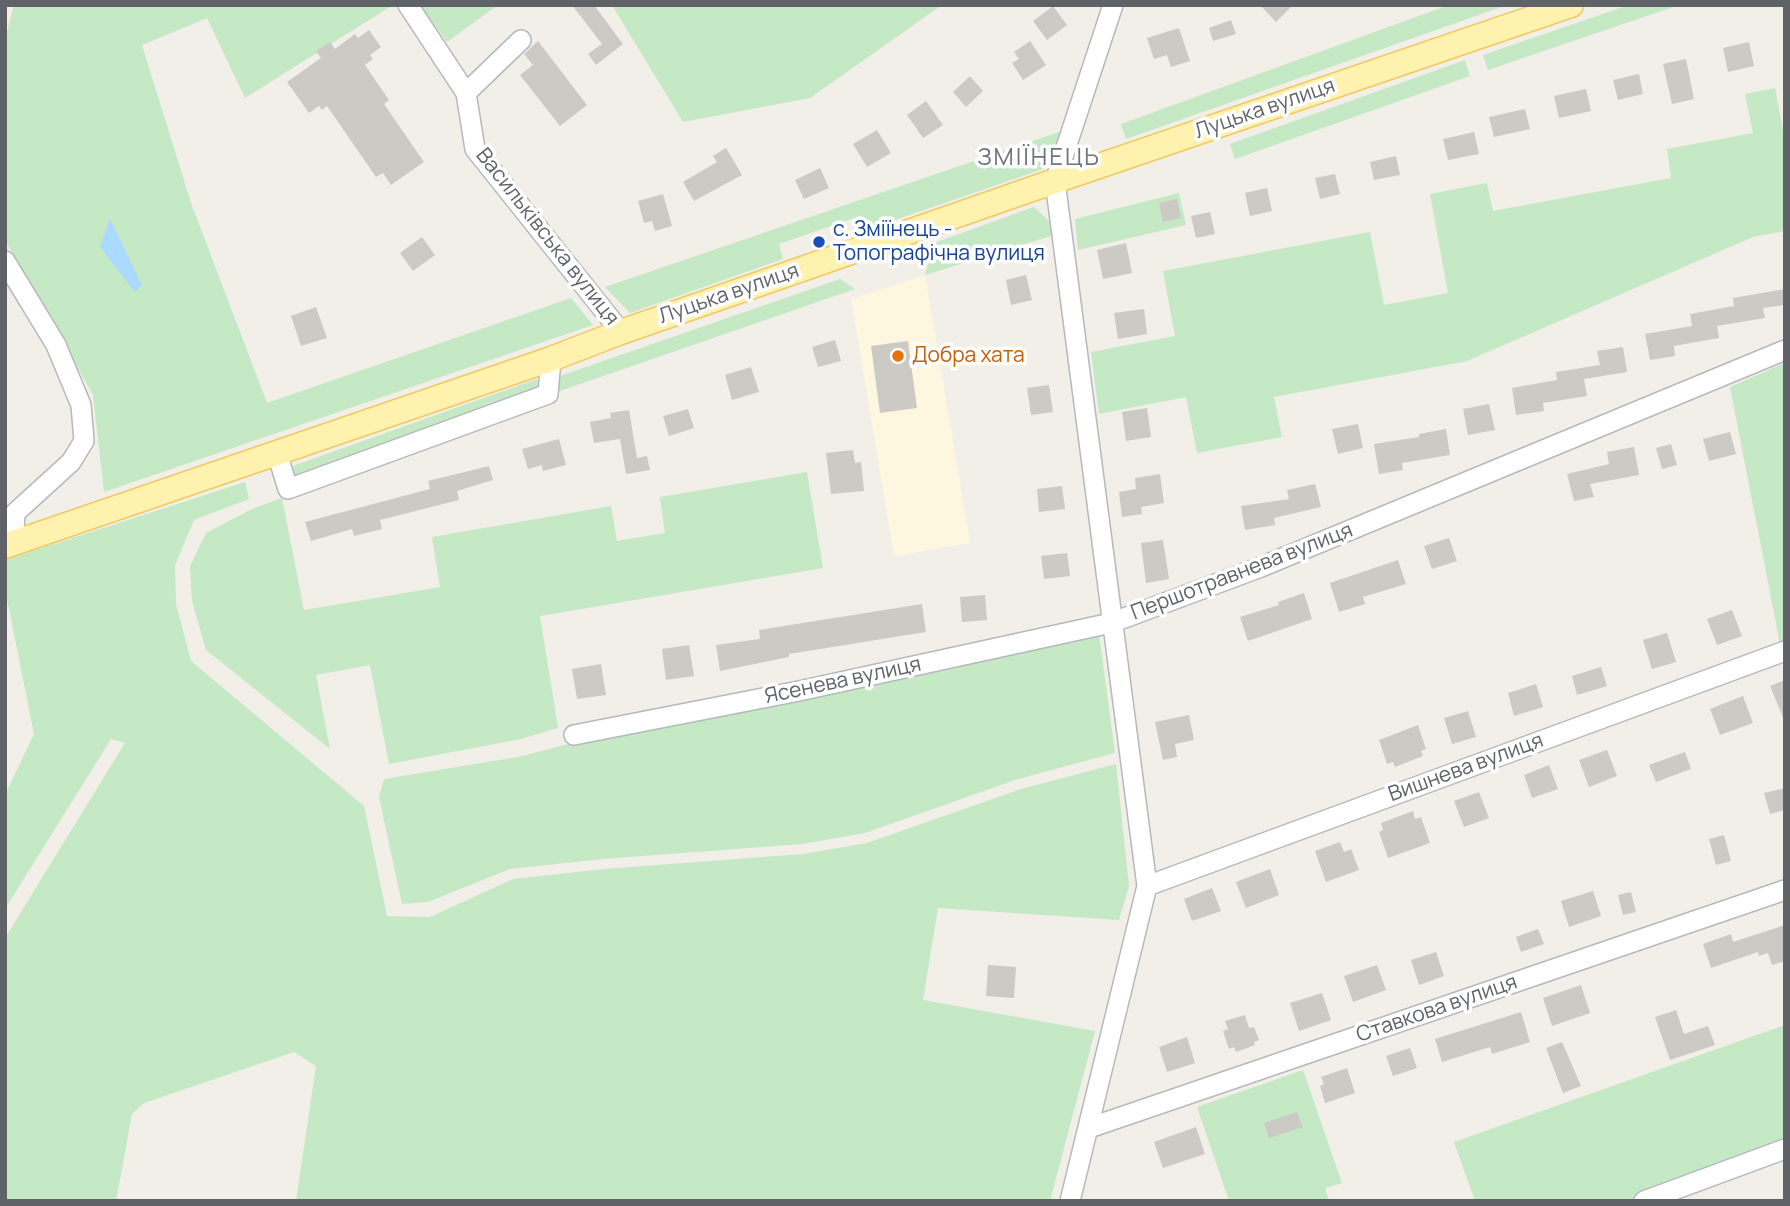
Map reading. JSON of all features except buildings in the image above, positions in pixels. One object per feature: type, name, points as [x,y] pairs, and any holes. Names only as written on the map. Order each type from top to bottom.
[{"type":"main road","name":"Луцька вулиця","points":[[12,543],[1571,5]]},
{"type":"street","points":[[408,5],[466,93],[522,40]]},
{"type":"street","points":[[1055,181],[1113,5]]},
{"type":"street","name":"Васильківська вулиця","points":[[466,93],[475,149],[621,332]]},
{"type":"street","name":"Першотравнева вулиця","points":[[1055,181],[1111,623],[1261,567],[1785,350]]},
{"type":"street","points":[[5,261],[56,345],[81,405],[84,441],[71,462],[15,513],[12,543]]},
{"type":"street","points":[[277,453],[288,489],[548,394],[551,359]]},
{"type":"street","points":[[1070,1201],[1147,886],[1111,623]]},
{"type":"street","name":"Ясенева вулиця","points":[[574,735],[799,691],[1111,623]]},
{"type":"street","name":"Вишнева вулиця","points":[[1147,886],[1785,651]]},
{"type":"street","name":"Ставкова вулиця","points":[[1089,1128],[1785,890]]},
{"type":"street","points":[[1644,1201],[1785,1149]]},
{"type":"shaded area","points":[[925,275],[970,543],[894,556],[851,299]]},
{"type":"green space","points":[[14,5],[393,5],[245,98],[207,18],[142,45],[191,203],[267,403],[571,298],[593,325],[104,492],[93,395],[5,240],[5,40]]},
{"type":"green space","points":[[420,5],[498,5],[447,42]]},
{"type":"green space","points":[[612,5],[942,5],[810,98],[683,122]]},
{"type":"green space","points":[[1449,5],[1507,5],[1126,139],[1121,124]]},
{"type":"green space","points":[[1629,5],[1679,5],[1488,70],[1483,55]]},
{"type":"green space","points":[[1465,60],[1470,76],[1235,159],[1230,144]]},
{"type":"green space","points":[[1775,88],[1785,141],[1785,231],[1753,237],[1467,361],[1274,397],[1282,437],[1197,453],[1186,397],[1099,414],[1091,352],[1175,336],[1163,271],[1370,232],[1384,305],[1448,293],[1430,194],[1487,183],[1493,211],[1671,178],[1667,149],[1753,133],[1745,94]]},
{"type":"green space","points":[[1062,131],[1049,167],[866,230],[860,216],[779,244],[783,259],[630,313],[605,287]]},
{"type":"green space","points":[[1179,193],[1186,225],[1078,250],[1075,219]]},
{"type":"green space","points":[[1034,207],[1049,221],[1054,235],[925,275],[934,243]]},
{"type":"green space","points":[[840,279],[855,289],[554,393],[557,377]]},
{"type":"green space","points":[[1785,363],[1785,642],[1780,644],[1730,387]]},
{"type":"green space","points":[[537,379],[541,391],[294,478],[290,467]]},
{"type":"green space","points":[[807,472],[823,568],[540,616],[558,728],[521,739],[389,764],[370,665],[316,675],[330,749],[206,650],[192,601],[190,566],[206,533],[252,509],[282,498],[304,610],[440,587],[432,537],[611,506],[617,541],[665,533],[660,497]]},
{"type":"green space","points":[[245,482],[249,499],[194,520],[175,565],[176,604],[191,661],[364,806],[387,916],[430,917],[513,879],[604,869],[803,854],[867,843],[1021,789],[1116,764],[1129,886],[1119,920],[938,908],[923,1000],[1095,1031],[1050,1201],[296,1201],[316,1066],[294,1052],[144,1103],[132,1114],[116,1201],[5,1201],[5,938],[125,743],[111,739],[5,909],[5,795],[34,734],[5,589],[5,560]]},
{"type":"green space","points":[[1099,634],[1115,753],[1018,779],[865,833],[802,844],[510,869],[428,902],[402,904],[379,797],[384,779],[523,756],[572,743]]},
{"type":"green space","points":[[1785,1025],[1785,1143],[1628,1201],[1475,1201],[1454,1142]]},
{"type":"green space","points":[[1303,1070],[1342,1183],[1325,1188],[1329,1201],[1229,1201],[1197,1107]]},
{"type":"water","points":[[110,219],[142,285],[135,292],[100,247]]},
{"type":"place","name":"с. Зміїнець - Топографічна вулиця","points":[[819,242]]},
{"type":"place","name":"Добра хата","points":[[898,356]]},
{"type":"district","name":"ЗМІЇНЕЦЬ","points":[[1039,158]]}]
